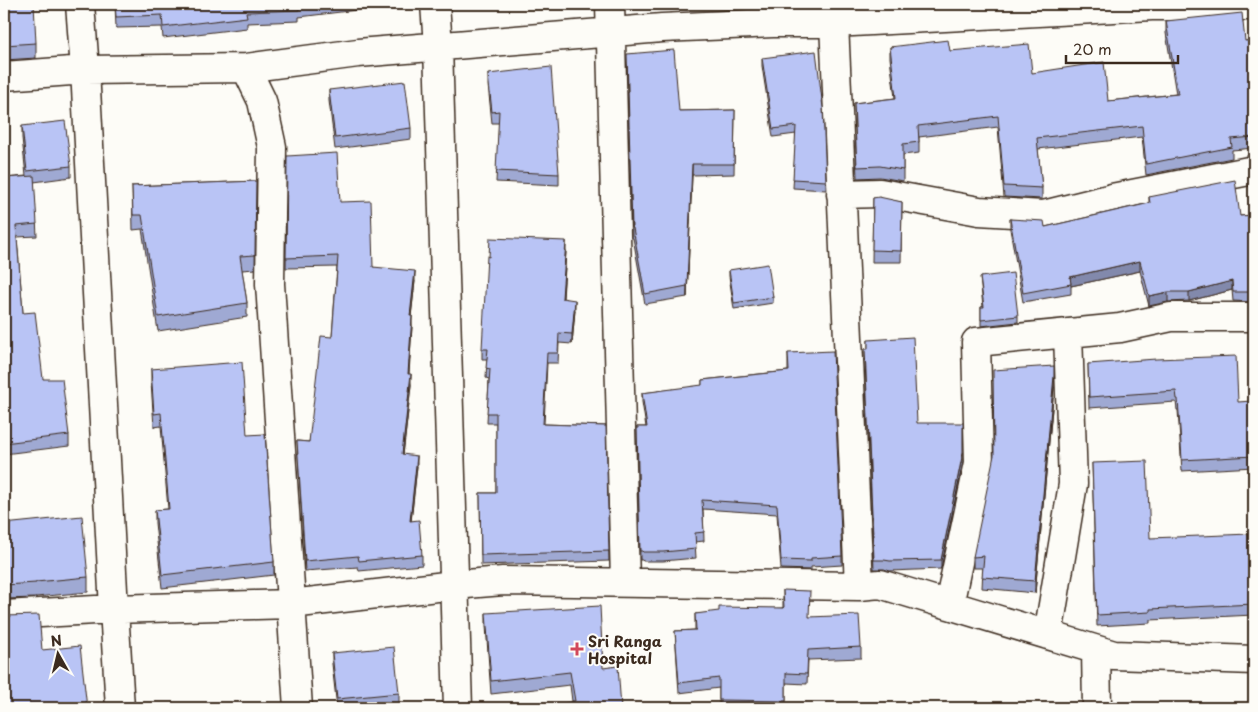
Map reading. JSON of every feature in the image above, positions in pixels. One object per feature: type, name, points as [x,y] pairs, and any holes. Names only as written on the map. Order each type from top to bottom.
[{"type":"street","points":[[80,4],[120,708]]},
{"type":"street","points":[[435,4],[438,46],[458,708]]},
{"type":"street","points":[[610,4],[625,582]]},
{"type":"street","points":[[4,76],[85,70],[246,68],[358,53],[662,28],[772,13],[834,23],[1152,6],[1254,6]]},
{"type":"street","points":[[834,23],[859,586]]},
{"type":"street","points":[[246,68],[262,101],[272,147],[270,284],[298,708]]},
{"type":"street","points":[[841,194],[880,193],[979,212],[1043,215],[1112,198],[1254,170]]},
{"type":"street","points":[[949,605],[978,463],[976,342],[1120,328],[1171,317],[1254,317]]},
{"type":"street","points":[[1048,635],[1073,484],[1068,333]]},
{"type":"street","points":[[4,616],[114,609],[291,604],[503,581],[859,586],[880,584],[1114,655],[1254,660]]},
{"type":"street","points":[[1096,650],[1098,708]]},
{"type":"building","points":[[4,4],[34,4],[36,43],[4,45]]},
{"type":"building","points":[[115,4],[314,4],[299,5],[299,10],[246,12],[247,17],[163,27],[162,15],[116,17]]},
{"type":"building","points":[[1242,13],[1245,41],[1254,40],[1254,137],[1231,139],[1232,147],[1146,164],[1142,126],[1037,138],[1042,188],[1004,186],[998,116],[918,126],[919,142],[903,144],[903,170],[880,166],[857,167],[854,103],[896,98],[890,47],[948,40],[950,51],[1029,44],[1032,73],[1104,62],[1108,101],[1178,94],[1166,21]]},
{"type":"building","points":[[674,50],[679,111],[735,110],[734,164],[692,164],[687,286],[645,294],[632,228],[627,54]]},
{"type":"building","points":[[816,51],[823,108],[826,181],[793,179],[796,126],[773,129],[762,58]]},
{"type":"building","points":[[551,67],[559,174],[496,171],[499,111],[492,112],[488,74]]},
{"type":"building","points":[[405,81],[411,128],[335,138],[329,90]]},
{"type":"building","points":[[65,121],[71,166],[27,171],[22,126]]},
{"type":"building","points":[[337,153],[340,202],[371,201],[373,267],[415,271],[410,316],[412,316],[408,374],[411,374],[402,454],[417,456],[410,521],[419,520],[422,555],[359,561],[358,556],[305,561],[297,441],[309,442],[321,336],[332,337],[338,256],[286,258],[287,156]]},
{"type":"building","points":[[34,176],[37,224],[16,226],[23,313],[35,312],[43,379],[62,379],[69,435],[4,443],[4,178]]},
{"type":"building","points":[[1235,180],[1240,216],[1254,215],[1254,292],[1233,292],[1232,281],[1189,292],[1168,292],[1149,296],[1140,261],[1070,277],[1071,284],[1023,293],[1010,219],[1044,221],[1045,227],[1150,203],[1149,197]]},
{"type":"building","points":[[256,181],[255,255],[240,256],[247,303],[158,317],[142,215],[133,215],[132,186]]},
{"type":"building","points":[[879,197],[902,202],[901,251],[872,250],[873,198]]},
{"type":"building","points":[[490,238],[566,241],[562,298],[575,300],[572,334],[559,333],[558,353],[547,353],[543,424],[606,426],[609,551],[481,555],[480,493],[496,493],[496,413],[487,413],[490,369],[486,368],[488,349],[482,349],[487,256],[489,257]]},
{"type":"building","points":[[768,264],[773,297],[734,303],[729,270]]},
{"type":"building","points":[[1013,273],[1018,316],[981,320],[981,307],[984,307],[980,277]]},
{"type":"building","points":[[913,337],[917,423],[963,423],[963,452],[941,560],[874,560],[865,349],[868,349],[868,340]]},
{"type":"building","points":[[833,351],[842,556],[811,558],[811,561],[781,560],[777,505],[702,500],[704,532],[695,533],[696,549],[663,552],[640,551],[637,427],[647,427],[642,393],[702,385],[702,380],[789,371],[788,353]]},
{"type":"building","points":[[1236,356],[1238,402],[1252,401],[1254,456],[1182,460],[1176,391],[1089,397],[1088,364]]},
{"type":"building","points":[[242,362],[247,435],[265,434],[274,562],[162,575],[155,510],[169,509],[161,413],[154,414],[151,369]]},
{"type":"building","points":[[1054,366],[1035,581],[982,577],[984,556],[973,557],[994,455],[993,370]]},
{"type":"building","points":[[1147,461],[1150,538],[1250,534],[1254,604],[1150,609],[1150,612],[1097,615],[1092,463]]},
{"type":"building","points":[[82,516],[88,577],[4,585],[4,524]]},
{"type":"building","points":[[783,590],[810,591],[809,617],[859,615],[861,647],[808,650],[807,674],[786,673],[786,701],[719,700],[719,678],[679,683],[675,631],[696,630],[695,614],[719,611],[719,607],[784,608]]},
{"type":"building","points":[[600,606],[603,668],[618,666],[621,708],[545,708],[575,701],[570,672],[491,681],[486,613]]},
{"type":"building","points":[[39,615],[42,650],[80,646],[87,708],[4,708],[4,616]]},
{"type":"building","points":[[394,647],[399,693],[337,699],[332,653]]},
{"type":"place","name":"Sri Ranga Hospital","points":[[577,649]]}]
